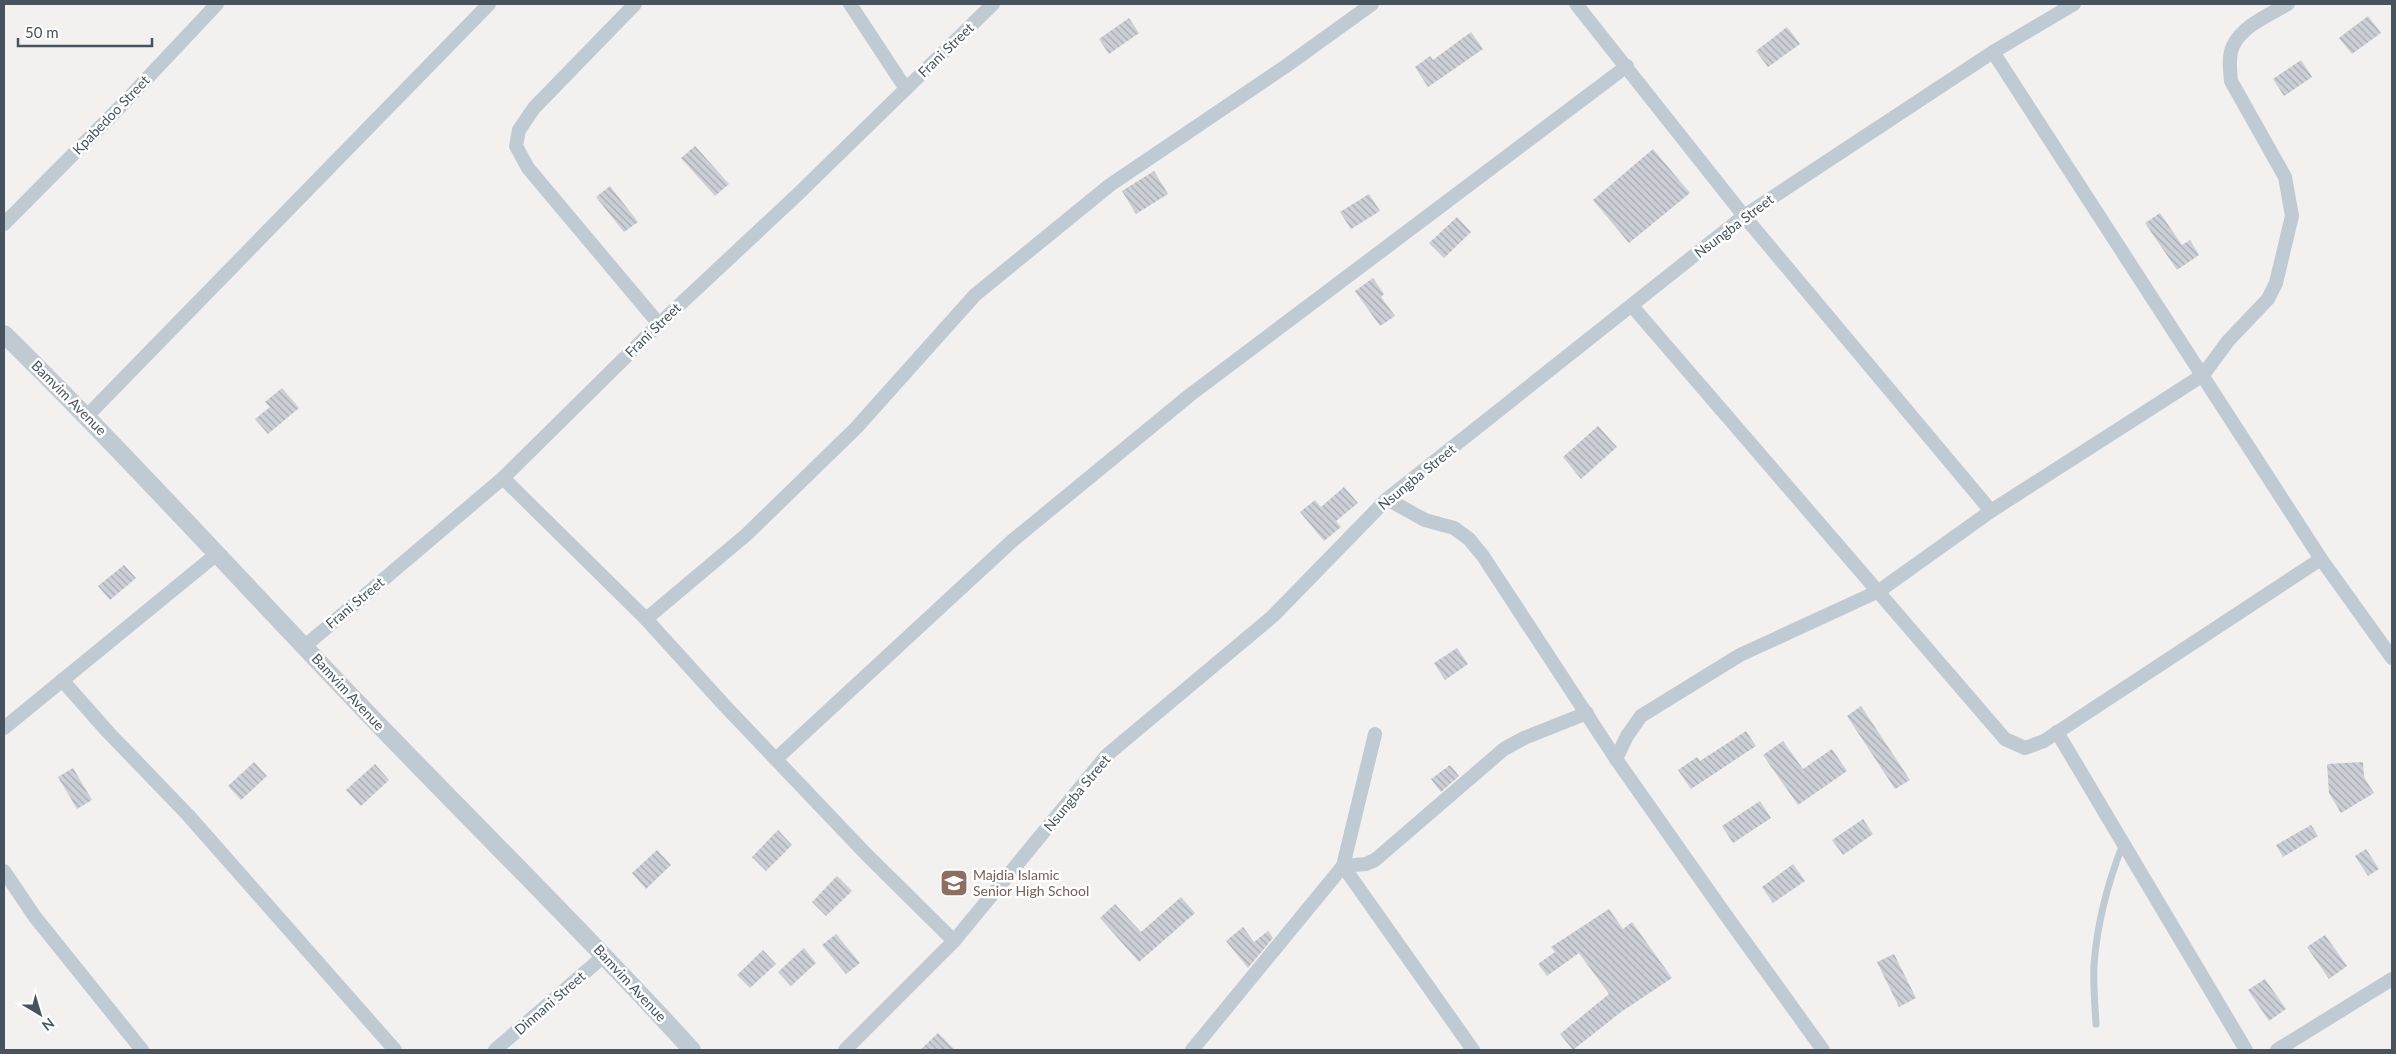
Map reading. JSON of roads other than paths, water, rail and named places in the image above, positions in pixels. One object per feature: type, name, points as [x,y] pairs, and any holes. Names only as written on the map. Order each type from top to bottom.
[{"type":"street","name":"Kpabedoo Street","points":[[4,224],[121,106],[217,4]]},
{"type":"street","points":[[87,416],[489,4]]},
{"type":"street","points":[[635,4],[534,108],[519,130],[516,146],[528,168],[659,324]]},
{"type":"street","points":[[850,4],[906,89]]},
{"type":"street","name":"Frani Street","points":[[305,646],[503,478],[659,324],[797,195],[993,4]]},
{"type":"street","points":[[646,619],[746,535],[856,428],[975,295],[1110,185],[1286,66],[1372,4]]},
{"type":"street","points":[[1576,4],[1744,216],[1991,511]]},
{"type":"street","name":"Nsungba Street","points":[[846,1050],[954,941],[1107,756],[1273,616],[1387,499],[1744,216],[1993,52],[2074,4]]},
{"type":"street","points":[[1616,759],[1627,736],[1641,716],[1740,655],[1879,591],[1991,511],[2203,375],[2228,341],[2268,299],[2276,283],[2292,216],[2286,177],[2231,81],[2229,65],[2232,46],[2249,27],[2288,4]]},
{"type":"street","points":[[1993,52],[2321,559],[2392,658]]},
{"type":"street","points":[[776,759],[1012,542],[1183,402],[1627,66]]},
{"type":"street","points":[[1632,306],[2005,739],[2024,748],[2044,741],[2321,559]]},
{"type":"street","name":"Bamvim Avenue","points":[[4,334],[87,416],[373,719],[605,955],[692,1050]]},
{"type":"street","points":[[503,478],[646,619],[776,759],[954,941]]},
{"type":"street","points":[[1387,499],[1426,520],[1454,528],[1469,539],[1483,556],[1616,759],[1724,914],[1823,1050]]},
{"type":"street","points":[[4,728],[218,553]]},
{"type":"street","points":[[62,680],[108,732],[188,815],[395,1050]]},
{"type":"street","points":[[1343,866],[1366,864],[1375,860],[1504,749],[1524,738],[1587,713]]},
{"type":"street","points":[[2057,732],[2246,1050]]},
{"type":"street","points":[[1192,1050],[1343,866],[1375,734]]},
{"type":"street","points":[[1343,866],[1473,1050]]},
{"type":"street","points":[[4,870],[36,918],[142,1050]]},
{"type":"street","name":"Dinnani Street","points":[[495,1050],[605,955]]},
{"type":"street","points":[[2277,1050],[2392,979]]},
{"type":"lane","points":[[2096,1024],[2094,965],[2101,917],[2110,877],[2123,844]]},
{"type":"place","name":"Majdia Islamic Senior High School","points":[[954,883]]}]
